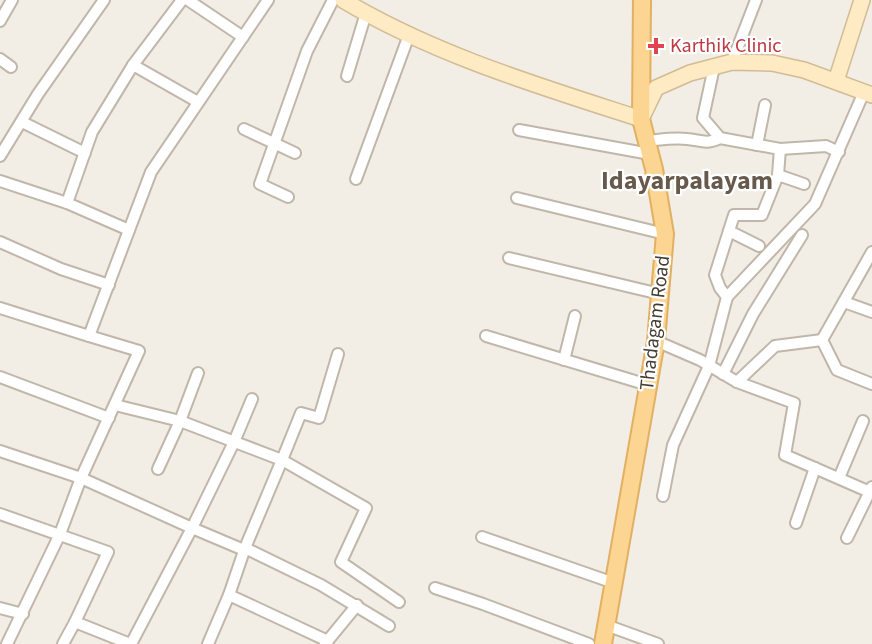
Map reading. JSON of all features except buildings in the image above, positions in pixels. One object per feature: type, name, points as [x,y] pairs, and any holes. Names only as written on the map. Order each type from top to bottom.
[{"type":"main road","points":[[343,0],[408,35],[456,56],[525,82],[640,119],[656,88],[690,73],[732,62],[772,63],[804,70],[868,93]]},
{"type":"main road","name":"Thadagam Road","points":[[603,644],[656,341],[664,234],[648,148],[640,119],[642,0]]},
{"type":"main road","points":[[836,81],[865,4]]},
{"type":"street","points":[[0,21],[12,0]]},
{"type":"street","points":[[0,156],[38,94],[104,0]]},
{"type":"street","points":[[67,203],[92,132],[133,65],[182,0]]},
{"type":"street","points":[[188,0],[243,37]]},
{"type":"street","points":[[89,336],[151,172],[268,0]]},
{"type":"street","points":[[288,197],[260,184],[307,51],[333,0]]},
{"type":"street","points":[[732,62],[756,0]]},
{"type":"street","points":[[347,76],[366,13]]},
{"type":"street","points":[[356,179],[408,35]]},
{"type":"street","points":[[0,59],[11,67]]},
{"type":"street","points":[[133,65],[198,102]]},
{"type":"street","points":[[714,67],[703,118],[720,138],[780,149],[826,146],[839,152]]},
{"type":"street","points":[[663,496],[673,445],[709,366],[727,297],[815,204],[868,93]]},
{"type":"street","points":[[757,145],[765,105]]},
{"type":"street","points":[[22,122],[85,153]]},
{"type":"street","points":[[244,129],[295,153]]},
{"type":"street","points":[[519,130],[648,148],[688,139],[695,142],[713,142],[720,138]]},
{"type":"street","points":[[727,297],[720,288],[715,275],[734,215],[762,215],[778,175],[780,149]]},
{"type":"street","points":[[778,175],[804,184]]},
{"type":"street","points":[[0,181],[67,203],[129,230]]},
{"type":"street","points":[[517,198],[664,234]]},
{"type":"street","points":[[729,231],[759,246]]},
{"type":"street","points":[[723,374],[753,314],[802,235]]},
{"type":"street","points":[[0,242],[61,269],[109,285]]},
{"type":"street","points":[[822,340],[871,256]]},
{"type":"street","points":[[509,258],[660,294]]},
{"type":"street","points":[[844,302],[872,312]]},
{"type":"street","points":[[0,309],[139,351],[81,478],[60,534],[8,644]]},
{"type":"street","points":[[564,360],[575,316]]},
{"type":"street","points":[[486,336],[648,385]]},
{"type":"street","points":[[737,382],[775,346],[822,340]]},
{"type":"street","points":[[822,340],[837,370],[872,384]]},
{"type":"street","points":[[656,341],[737,382],[794,403],[785,455],[871,490],[847,538]]},
{"type":"street","points":[[208,644],[229,595],[244,549],[301,413],[319,418],[339,354]]},
{"type":"street","points":[[158,469],[180,422],[198,374]]},
{"type":"street","points":[[0,377],[109,418]]},
{"type":"street","points":[[75,622],[130,644],[192,528],[234,442],[252,399]]},
{"type":"street","points":[[115,405],[180,422],[282,460],[366,508],[341,562],[399,602]]},
{"type":"street","points":[[839,478],[863,421]]},
{"type":"street","points":[[0,451],[81,478],[244,549],[357,605],[389,626]]},
{"type":"street","points":[[796,523],[815,468]]},
{"type":"street","points":[[0,514],[108,552],[63,644]]},
{"type":"street","points":[[482,537],[614,583]]},
{"type":"street","points":[[435,588],[589,644]]},
{"type":"street","points":[[229,595],[327,642],[357,605]]},
{"type":"street","points":[[0,608],[23,614]]},
{"type":"street","points":[[606,626],[658,644]]},
{"type":"place","name":"Karthik Clinic","points":[[656,46]]},
{"type":"district","name":"Idayarpalayam","points":[[687,180]]}]
